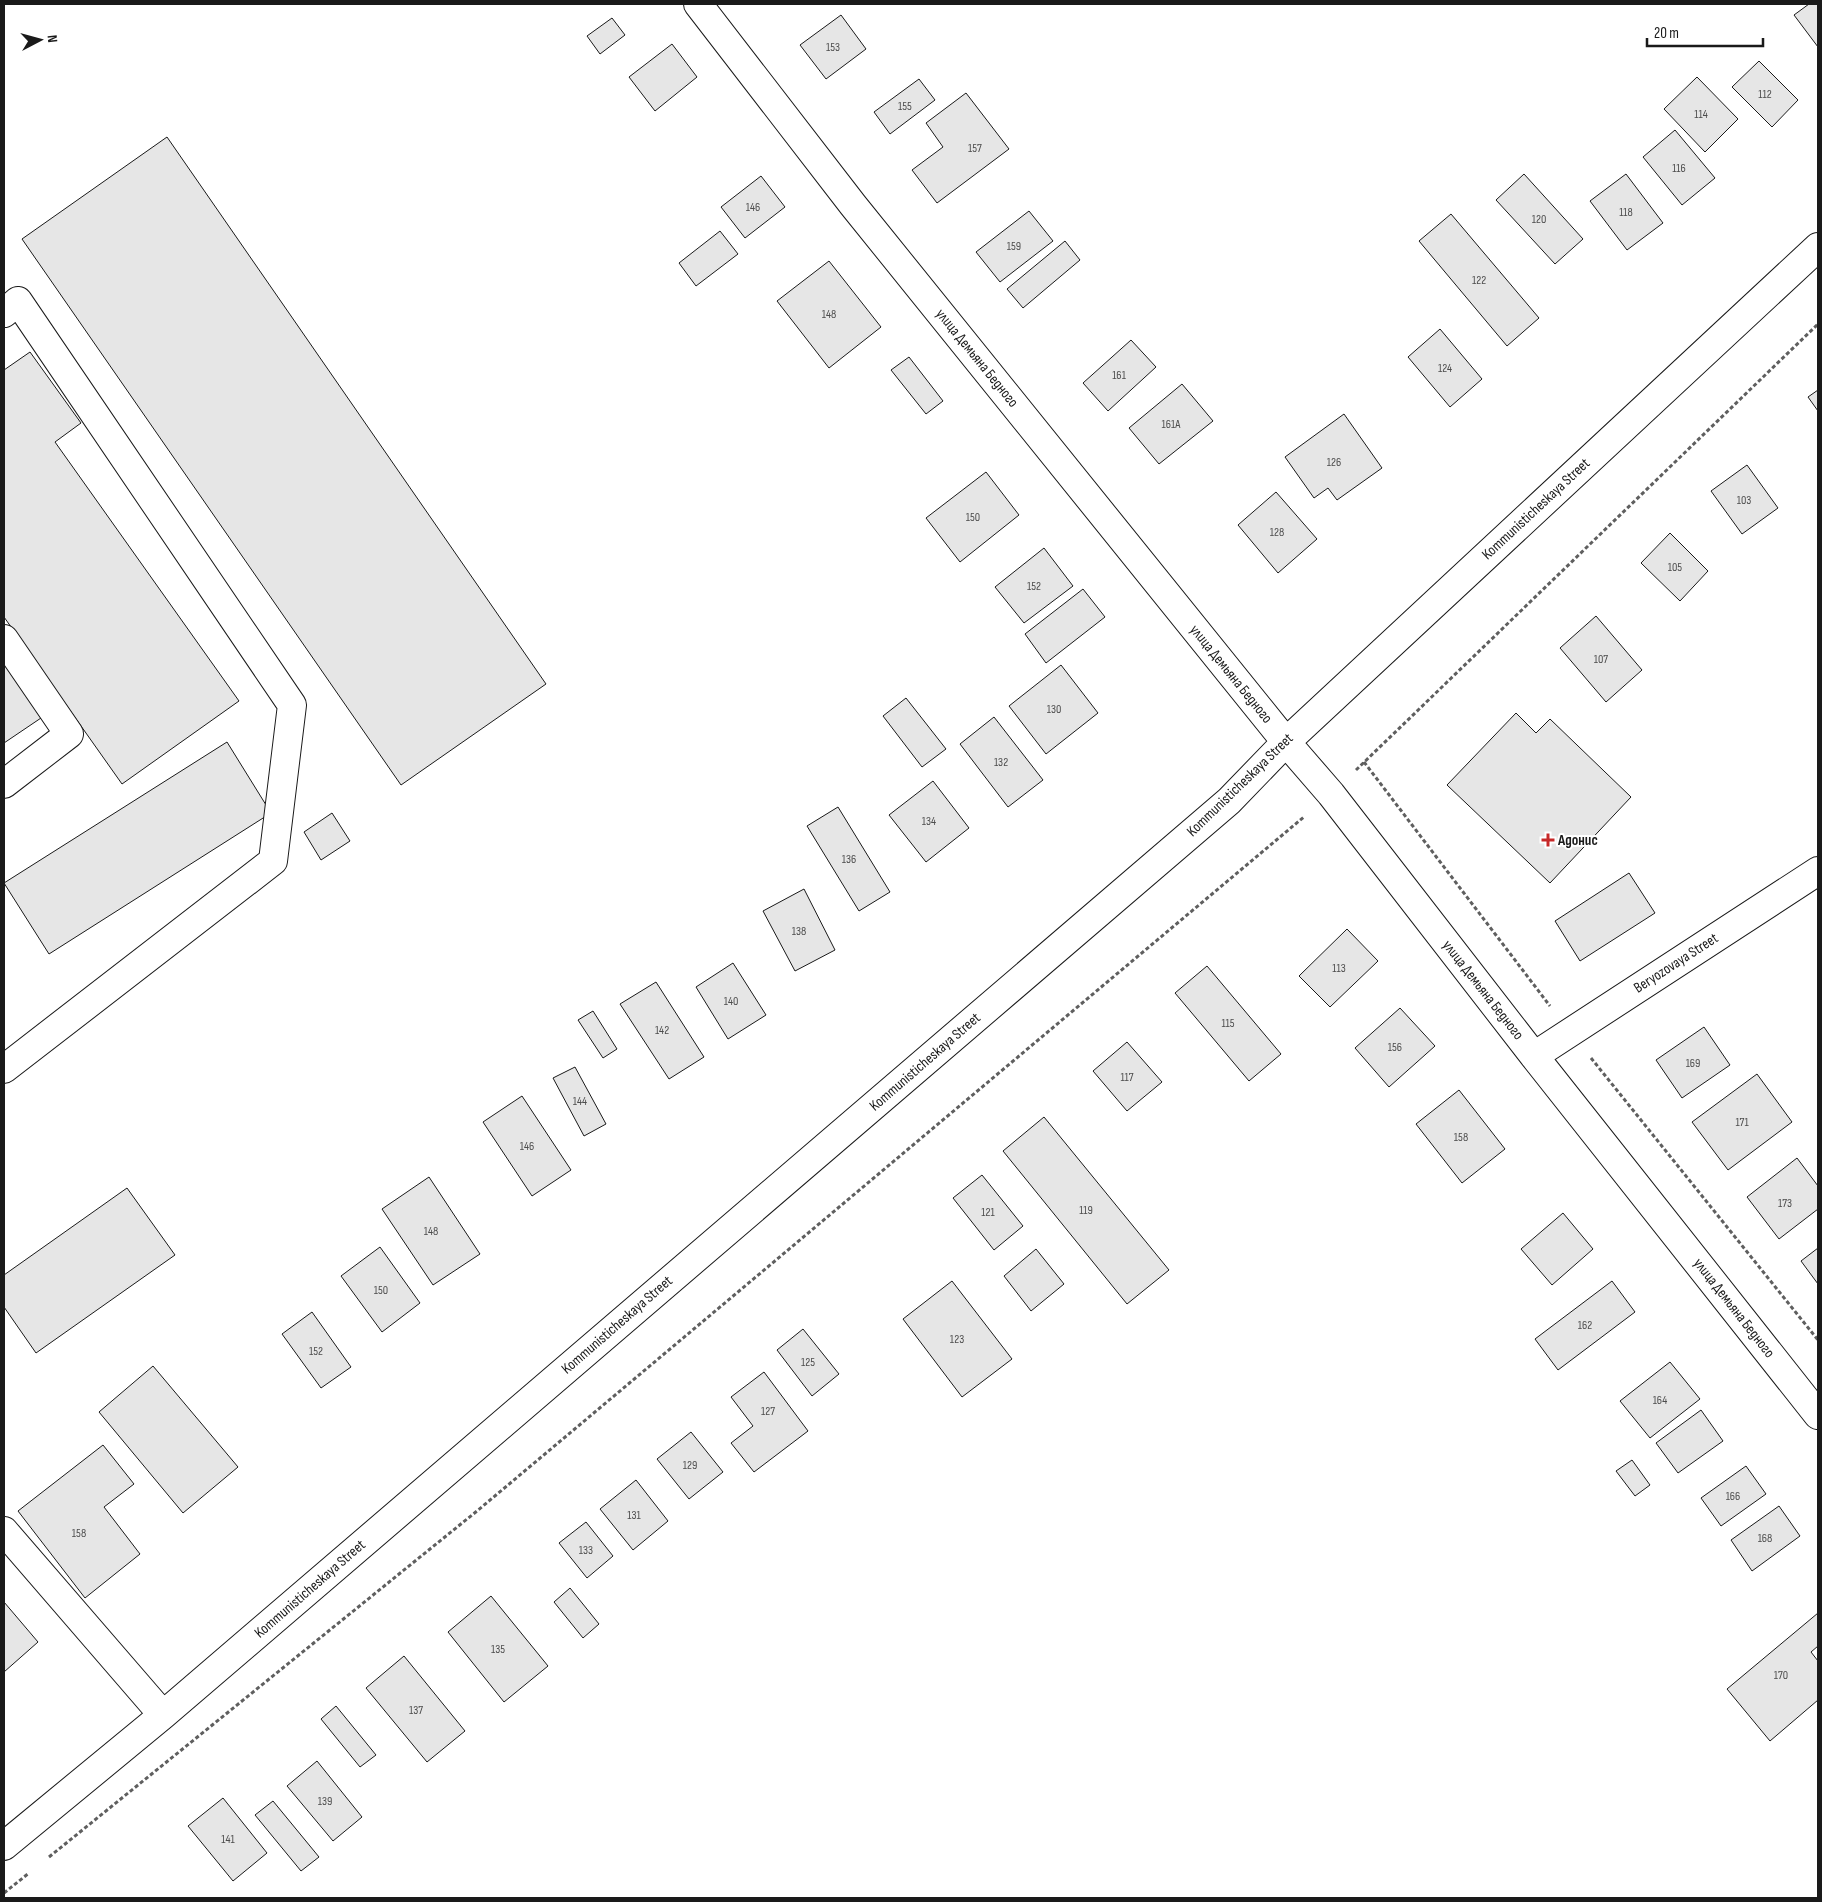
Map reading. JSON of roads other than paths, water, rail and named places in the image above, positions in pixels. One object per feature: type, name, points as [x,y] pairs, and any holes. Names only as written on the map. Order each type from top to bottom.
[{"type":"street","name":"улица Демьяна Бедного","points":[[698,4],[853,205],[1286,742],[1331,794],[1534,1056],[1818,1415]]},
{"type":"street","name":"Kommunisticheskaya Street","points":[[4,1846],[163,1715],[1228,801],[1286,742],[1818,247]]},
{"type":"street","points":[[4,313],[18,301],[292,704],[273,861],[4,1069]]},
{"type":"street","points":[[4,638],[69,734],[4,784]]},
{"type":"street","name":"Beryozovaya Street","points":[[1534,1056],[1818,871]]},
{"type":"street","points":[[4,1531],[163,1715]]},
{"type":"place","name":"Адонис","points":[[1548,840]]}]
